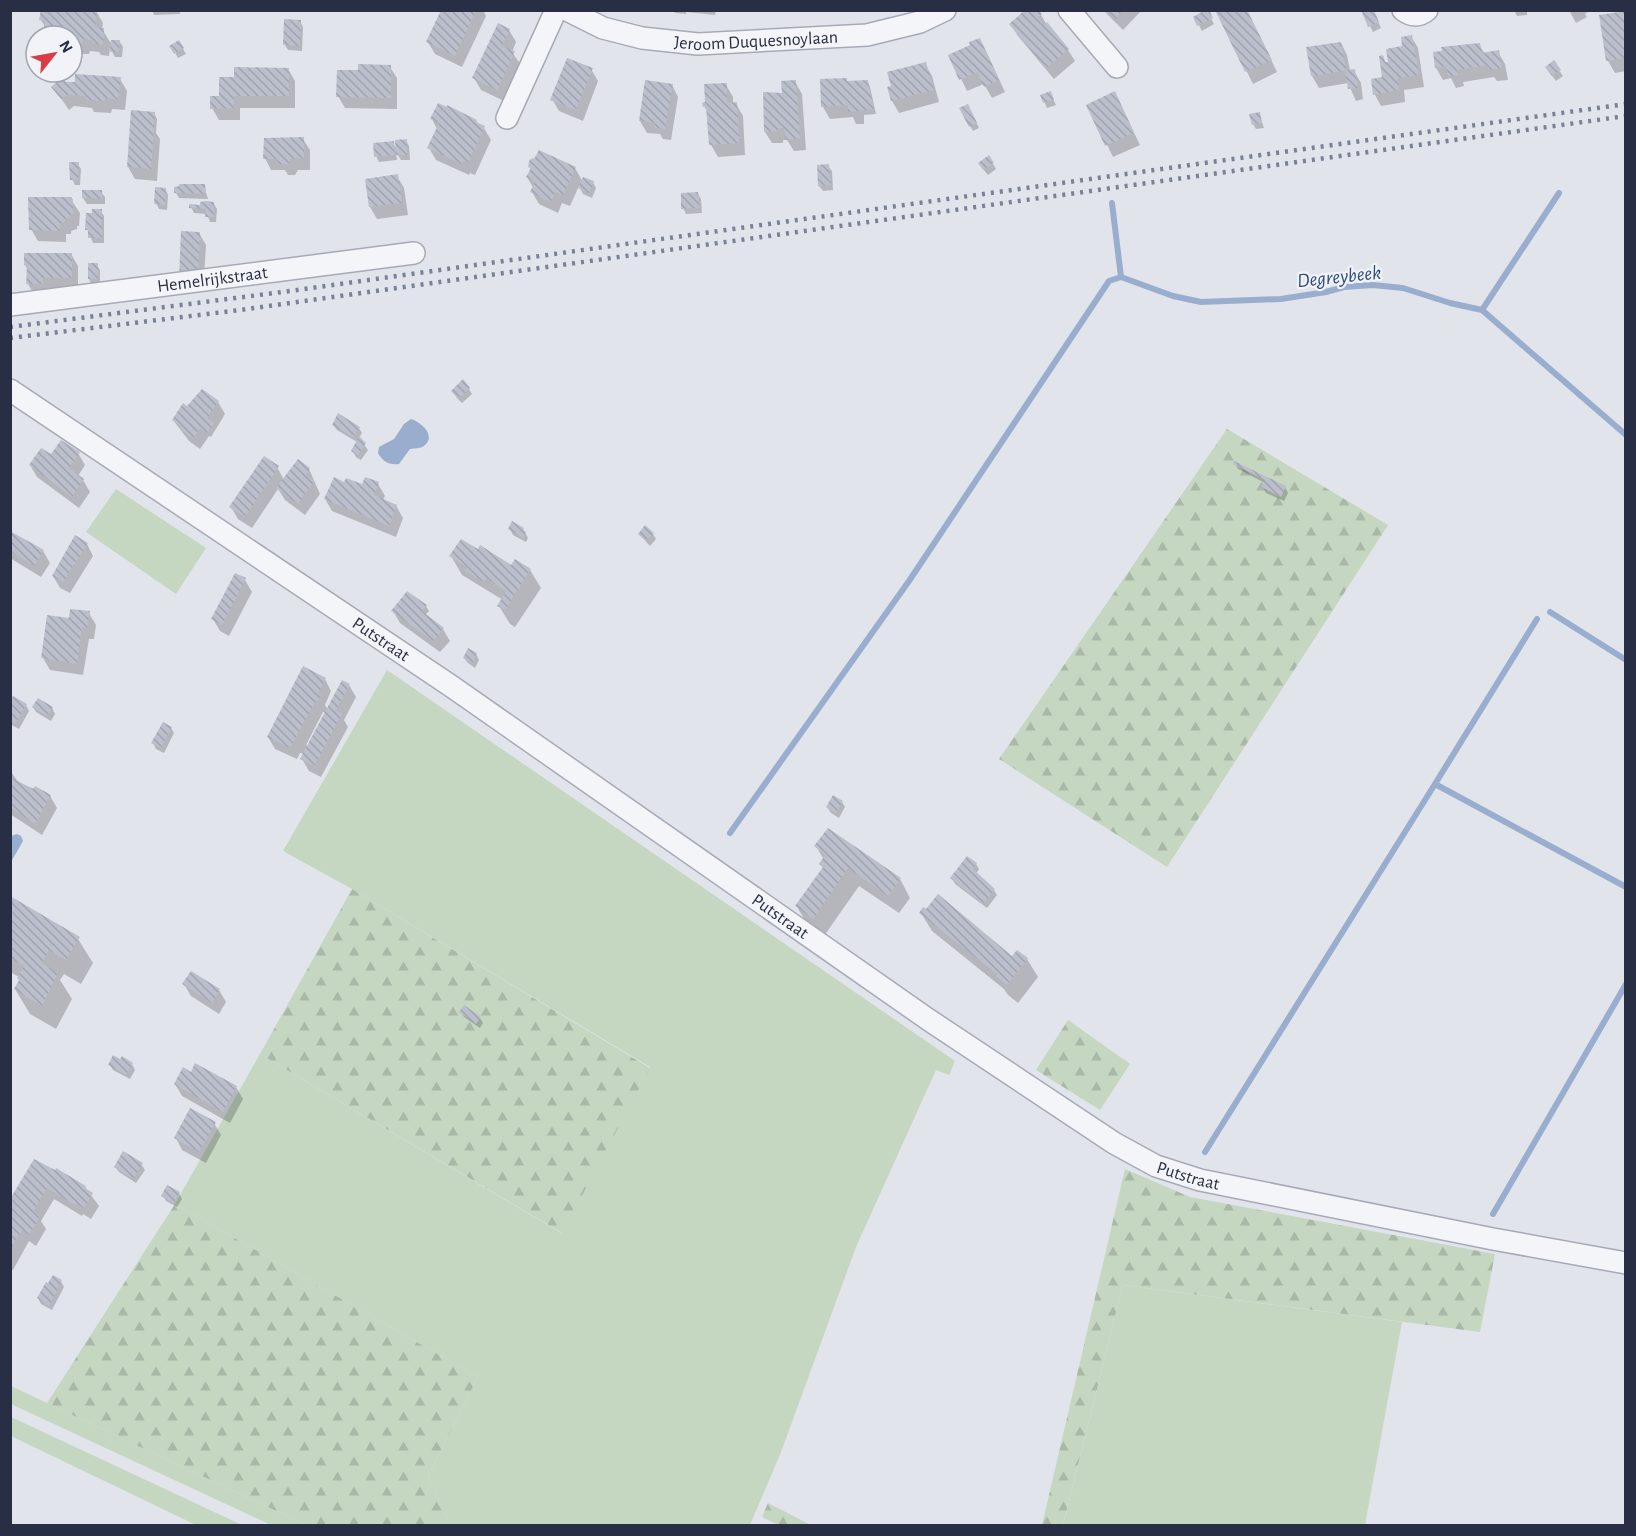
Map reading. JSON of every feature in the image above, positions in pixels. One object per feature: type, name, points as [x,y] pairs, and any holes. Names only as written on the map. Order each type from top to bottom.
[{"type":"street","points":[[507,118],[556,10]]},
{"type":"street","name":"Jeroom Duquesnoylaan","points":[[567,10],[603,28],[642,38],[698,44],[867,35],[920,22],[945,10]]},
{"type":"street","points":[[1069,10],[1117,67]]},
{"type":"street","points":[[1403,10],[1410,15],[1418,15],[1427,10]]},
{"type":"street","name":"Hemelrijkstraat","points":[[10,305],[414,253]]},
{"type":"street","name":"Putstraat","points":[[10,390],[441,680],[929,1020],[1135,1155],[1156,1166],[1200,1180],[1493,1239],[1626,1263]]},
{"type":"green space","points":[[1227,429],[1388,525],[1167,867],[999,759]]},
{"type":"green space","points":[[116,489],[206,548],[176,594],[86,532]]},
{"type":"green space","points":[[387,670],[955,1061],[949,1075],[936,1070],[856,1247],[781,1452],[750,1525],[450,1525],[428,1476],[478,1377],[175,1204],[260,1054],[561,1233],[650,1067],[352,889],[283,851]]},
{"type":"green space","points":[[352,889],[650,1068],[562,1233],[260,1054]]},
{"type":"green space","points":[[1068,1020],[1130,1064],[1100,1110],[1036,1070]]},
{"type":"green space","points":[[1125,1169],[1190,1197],[1495,1254],[1480,1332],[1123,1285],[1063,1525],[1042,1525]]},
{"type":"green space","points":[[175,1204],[478,1377],[428,1476],[450,1525],[306,1525],[47,1403]]},
{"type":"green space","points":[[1123,1285],[1402,1322],[1365,1525],[1063,1526]]},
{"type":"green space","points":[[11,1386],[306,1525],[271,1525],[11,1404]]},
{"type":"green space","points":[[11,1417],[242,1525],[196,1525],[11,1436]]},
{"type":"green space","points":[[768,1503],[811,1525],[778,1525],[762,1517]]},
{"type":"water","points":[[411,419],[426,429],[428,441],[422,447],[410,449],[399,464],[392,464],[382,459],[378,453],[379,447],[394,439],[404,424]]},
{"type":"water","points":[[17,834],[23,841],[11,862],[11,836]]},
{"type":"building","points":[[41,10],[97,10],[95,27],[104,28],[103,45],[84,39],[84,24],[45,24],[45,21],[39,20]]},
{"type":"building","points":[[441,10],[476,10],[455,56],[426,42]]},
{"type":"building","points":[[1025,10],[1039,10],[1042,14],[1038,17],[1044,25],[1047,22],[1069,49],[1046,68],[1009,24]]},
{"type":"building","points":[[1106,10],[1124,10],[1115,19]]},
{"type":"building","points":[[1209,10],[1213,18],[1197,26],[1193,17]]},
{"type":"building","points":[[1215,10],[1247,10],[1272,60],[1245,72]]},
{"type":"building","points":[[1361,10],[1374,10],[1379,22],[1368,27]]},
{"type":"building","points":[[1626,11],[1626,58],[1606,61],[1599,15]]},
{"type":"building","points":[[284,19],[301,20],[300,46],[283,45]]},
{"type":"building","points":[[498,23],[510,29],[502,46],[515,51],[497,90],[472,78]]},
{"type":"building","points":[[1412,35],[1419,75],[1398,78],[1399,90],[1373,95],[1371,79],[1382,77],[1379,56],[1383,55],[1385,62],[1388,62],[1386,49],[1402,46],[1401,37]]},
{"type":"building","points":[[980,38],[999,80],[984,87],[977,72],[959,80],[948,55]]},
{"type":"building","points":[[111,40],[120,40],[119,52],[110,52]]},
{"type":"building","points":[[179,40],[184,48],[174,54],[169,46]]},
{"type":"building","points":[[1341,42],[1346,70],[1355,69],[1358,88],[1348,89],[1345,71],[1311,76],[1306,47]]},
{"type":"building","points":[[1480,43],[1482,53],[1499,50],[1502,68],[1489,70],[1487,65],[1457,70],[1458,75],[1448,76],[1446,66],[1435,68],[1433,52],[1442,51],[1441,47]]},
{"type":"building","points":[[567,58],[593,68],[576,110],[550,100]]},
{"type":"building","points":[[1554,60],[1561,70],[1552,76],[1545,67]]},
{"type":"building","points":[[926,62],[934,90],[891,101],[887,87],[891,86],[887,72]]},
{"type":"building","points":[[358,64],[391,65],[391,98],[336,97],[337,70],[358,70]]},
{"type":"building","points":[[234,67],[289,68],[289,96],[234,96],[234,108],[210,109],[210,96],[219,96],[219,77],[234,77]]},
{"type":"building","points":[[84,75],[121,77],[118,99],[105,98],[105,101],[86,100],[86,96],[67,95],[61,99],[51,87],[55,84],[84,84]]},
{"type":"building","points":[[847,78],[847,81],[868,80],[874,109],[848,112],[848,105],[821,107],[820,79]]},
{"type":"building","points":[[645,80],[673,84],[665,129],[654,128],[655,123],[639,121]]},
{"type":"building","points":[[796,80],[800,138],[786,140],[784,128],[764,132],[763,92],[782,93],[781,81]]},
{"type":"building","points":[[727,83],[727,103],[737,102],[739,143],[709,145],[706,107],[703,107],[702,103],[705,102],[704,84]]},
{"type":"building","points":[[1051,91],[1054,100],[1043,103],[1040,95]]},
{"type":"building","points":[[1115,91],[1134,133],[1105,146],[1086,105]]},
{"type":"building","points":[[438,103],[447,107],[447,105],[485,126],[468,163],[463,161],[462,164],[427,148],[439,123],[430,119]]},
{"type":"building","points":[[968,104],[977,123],[969,127],[959,108]]},
{"type":"building","points":[[131,110],[155,112],[151,169],[127,167]]},
{"type":"building","points":[[1260,112],[1262,123],[1252,125],[1249,114]]},
{"type":"building","points":[[304,137],[304,158],[291,159],[288,164],[280,164],[276,159],[263,159],[264,138]]},
{"type":"building","points":[[407,139],[407,155],[396,155],[395,140]]},
{"type":"building","points":[[394,141],[395,155],[374,157],[373,143]]},
{"type":"building","points":[[539,150],[576,167],[563,195],[555,192],[551,202],[530,192],[535,182],[526,177],[531,168],[528,167],[529,161],[534,159]]},
{"type":"building","points":[[989,155],[994,163],[983,170],[978,163]]},
{"type":"building","points":[[69,162],[79,162],[78,180],[70,180]]},
{"type":"building","points":[[829,164],[831,185],[818,186],[817,165]]},
{"type":"building","points":[[398,174],[402,203],[369,207],[365,179]]},
{"type":"building","points":[[583,177],[594,181],[589,193],[578,188]]},
{"type":"building","points":[[179,184],[205,184],[206,194],[174,193],[174,187]]},
{"type":"building","points":[[155,187],[166,188],[165,205],[154,204]]},
{"type":"building","points":[[82,190],[102,190],[102,199],[82,198]]},
{"type":"building","points":[[698,192],[700,208],[681,209],[681,193]]},
{"type":"building","points":[[28,197],[71,197],[73,214],[65,219],[64,223],[60,223],[60,231],[29,230]]},
{"type":"building","points":[[200,202],[214,202],[214,217],[205,217],[206,209],[189,208],[189,204],[200,205]]},
{"type":"building","points":[[92,209],[102,209],[102,238],[88,238],[88,230],[85,230],[86,213],[92,213]]},
{"type":"building","points":[[181,231],[200,232],[198,278],[179,277]]},
{"type":"building","points":[[24,253],[72,253],[72,278],[43,278],[43,284],[26,284],[27,265],[24,265]]},
{"type":"building","points":[[88,263],[98,263],[98,279],[88,279]]},
{"type":"building","points":[[463,379],[470,388],[458,399],[451,391]]},
{"type":"building","points":[[202,389],[219,401],[207,418],[214,423],[207,433],[200,428],[193,438],[172,420],[183,403],[187,406]]},
{"type":"building","points":[[338,413],[360,427],[353,437],[332,425]]},
{"type":"building","points":[[359,436],[366,443],[358,456],[351,451]]},
{"type":"building","points":[[61,440],[80,452],[69,468],[84,479],[72,497],[29,465],[41,448],[51,454]]},
{"type":"building","points":[[264,456],[279,466],[245,517],[229,507]]},
{"type":"building","points":[[298,459],[310,468],[306,475],[314,481],[298,504],[276,488]]},
{"type":"building","points":[[1234,461],[1286,486],[1281,497],[1261,487],[1265,480],[1233,464]]},
{"type":"building","points":[[334,477],[344,482],[346,478],[362,484],[365,477],[379,482],[374,495],[397,505],[389,526],[324,499]]},
{"type":"building","points":[[512,521],[524,528],[526,532],[523,538],[508,529]]},
{"type":"building","points":[[645,525],[654,533],[646,541],[638,534]]},
{"type":"building","points":[[10,531],[44,550],[34,566],[10,551]]},
{"type":"building","points":[[75,535],[88,543],[63,582],[52,576]]},
{"type":"building","points":[[461,539],[478,549],[480,545],[511,565],[515,559],[531,569],[505,610],[497,606],[506,591],[486,578],[484,582],[464,570],[467,567],[449,556]]},
{"type":"building","points":[[235,573],[246,578],[222,625],[211,619]]},
{"type":"building","points":[[407,591],[427,605],[422,611],[444,628],[433,641],[391,611]]},
{"type":"building","points":[[70,609],[90,611],[87,628],[82,627],[77,664],[41,658],[47,615],[69,618]]},
{"type":"building","points":[[468,648],[477,653],[472,663],[463,658]]},
{"type":"building","points":[[303,666],[326,678],[318,694],[321,695],[318,701],[316,700],[290,748],[267,737]]},
{"type":"building","points":[[342,680],[350,684],[336,710],[342,714],[314,766],[300,759]]},
{"type":"building","points":[[13,696],[27,704],[15,724],[10,721],[10,700]]},
{"type":"building","points":[[38,698],[53,707],[47,716],[32,707]]},
{"type":"building","points":[[163,722],[172,727],[161,748],[151,743]]},
{"type":"building","points":[[10,777],[33,789],[35,786],[51,795],[35,824],[10,807]]},
{"type":"building","points":[[833,795],[843,801],[836,813],[826,807]]},
{"type":"building","points":[[828,828],[901,878],[888,896],[848,868],[813,919],[795,906],[823,867],[819,864],[825,855],[814,846]]},
{"type":"building","points":[[967,856],[977,863],[973,869],[995,889],[983,904],[950,878]]},
{"type":"building","points":[[938,894],[1012,956],[1017,950],[1028,958],[1007,985],[996,976],[997,974],[919,913],[923,907],[926,909]]},
{"type":"building","points":[[10,896],[80,937],[66,960],[49,950],[42,963],[58,973],[42,1006],[14,989],[24,966],[10,958]]},
{"type":"building","points":[[191,971],[220,989],[212,1003],[182,984]]},
{"type":"building","points":[[464,1005],[481,1017],[476,1024],[459,1012]]},
{"type":"building","points":[[113,1055],[120,1059],[122,1056],[133,1063],[126,1075],[108,1065]]},
{"type":"building","points":[[195,1063],[237,1086],[223,1112],[174,1084],[183,1067],[191,1072]]},
{"type":"building","points":[[190,1108],[216,1122],[199,1152],[174,1138]]},
{"type":"building","points":[[123,1151],[143,1163],[133,1179],[114,1167]]},
{"type":"building","points":[[34,1159],[55,1170],[56,1168],[86,1186],[85,1188],[93,1193],[84,1208],[47,1188],[33,1212],[40,1216],[29,1235],[22,1230],[10,1250],[10,1199]]},
{"type":"building","points":[[167,1185],[180,1192],[174,1203],[161,1196]]},
{"type":"building","points":[[53,1275],[62,1280],[49,1306],[37,1298]]},
{"type":"waterway","points":[[1482,310],[1559,193]]},
{"type":"waterway","name":"Degreybeek","points":[[1112,203],[1121,277],[1173,296],[1201,302],[1281,299],[1344,287],[1373,285],[1403,288],[1450,303],[1482,310],[1626,435]]},
{"type":"waterway","points":[[730,833],[909,581],[1109,281],[1121,277]]},
{"type":"waterway","points":[[1550,612],[1626,660]]},
{"type":"waterway","points":[[1537,619],[1435,784],[1626,887]]},
{"type":"waterway","points":[[1205,1152],[1435,784]]},
{"type":"waterway","points":[[1493,1214],[1626,984]]},
{"type":"railway","points":[[10,327],[290,291],[1626,104]]},
{"type":"railway","points":[[10,338],[240,310],[1626,116]]}]
